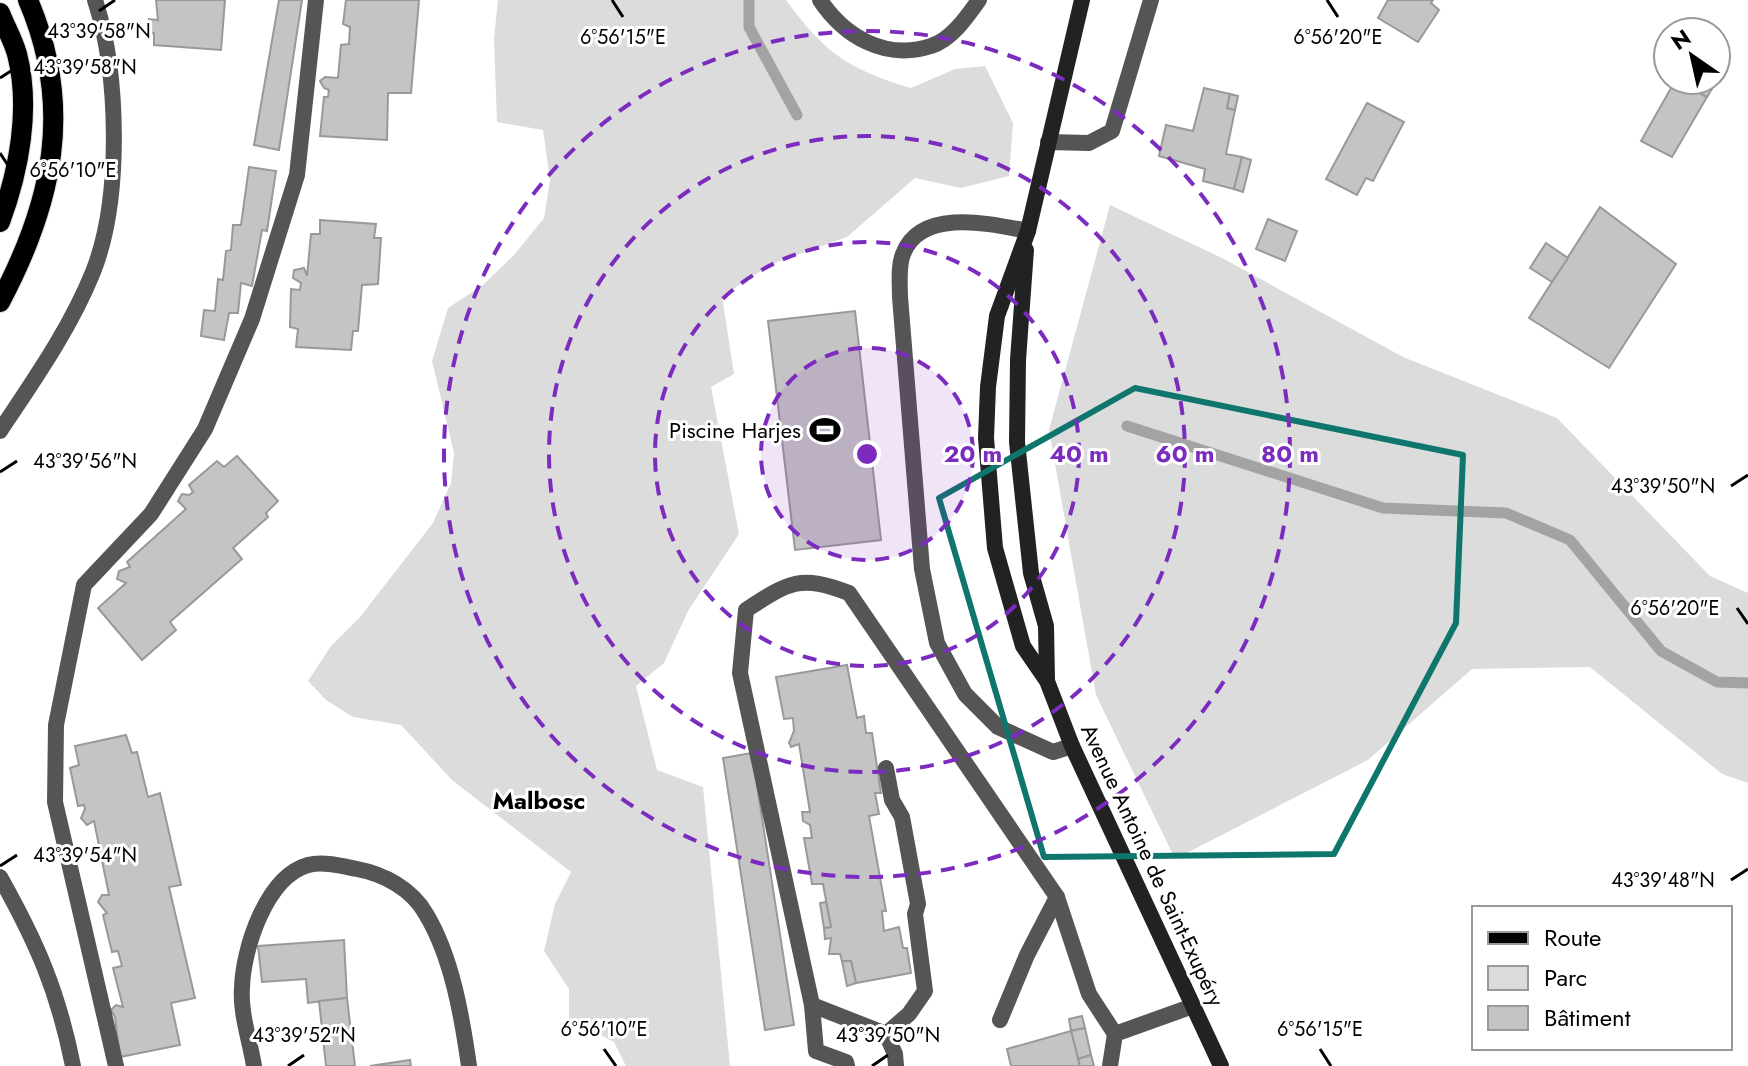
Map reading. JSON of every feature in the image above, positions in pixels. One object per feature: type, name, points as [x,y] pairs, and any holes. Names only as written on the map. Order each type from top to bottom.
[{"type":"main road","points":[[0,302],[29,245],[48,179],[55,140],[53,80],[39,25],[28,0]]},
{"type":"main road","name":"Avenue Antoine de Saint-Exupéry","points":[[1082,0],[1028,231],[997,316],[988,387],[988,490],[995,548],[1007,600],[1023,646],[1047,681],[1072,746],[1221,1066]]},
{"type":"main road","points":[[0,13],[17,54],[23,111],[17,163],[0,222]]},
{"type":"main road","name":"Avenue Antoine de Saint-Exupéry","points":[[1028,231],[1018,360],[1017,442],[1031,573],[1046,626],[1047,681]]},
{"type":"street","points":[[0,431],[74,314],[103,243],[115,112],[107,36],[95,0]]},
{"type":"street","points":[[116,1066],[55,802],[56,725],[84,585],[159,502],[205,429],[252,319],[297,175],[316,0]]},
{"type":"street","points":[[820,0],[834,22],[867,44],[901,51],[933,46],[961,25],[979,0]]},
{"type":"street","points":[[1048,142],[1089,143],[1112,131],[1151,0]]},
{"type":"street","points":[[1028,231],[977,221],[946,224],[927,229],[909,240],[902,257],[900,297],[922,569],[937,643],[965,694],[998,727],[1053,752],[1072,746]]},
{"type":"street","points":[[847,1066],[846,1062],[816,1051],[812,1005],[740,673],[746,610],[782,586],[818,581],[849,593],[1057,897],[1089,994],[1115,1034],[1110,1066]]},
{"type":"street","points":[[886,768],[892,800],[902,817],[910,860],[925,991],[909,1014],[886,1034]]},
{"type":"street","points":[[254,1066],[241,991],[247,945],[263,910],[289,877],[308,865],[334,864],[366,870],[400,884],[426,913],[463,1022],[469,1066]]},
{"type":"street","points":[[0,877],[31,931],[55,987],[73,1066]]},
{"type":"street","points":[[1000,1020],[1027,955],[1057,897]]},
{"type":"street","points":[[812,1005],[886,1034],[895,1054],[896,1066]]},
{"type":"street","points":[[1115,1034],[1193,1006]]},
{"type":"highlighted area","points":[[1135,388],[1463,455],[1456,623],[1334,854],[1044,857],[939,498]]},
{"type":"green space","points":[[498,0],[786,0],[826,46],[854,66],[889,81],[911,88],[955,69],[985,66],[1013,123],[1009,176],[961,188],[915,178],[847,237],[772,264],[722,296],[734,374],[711,387],[739,534],[688,611],[664,663],[636,686],[657,770],[703,787],[730,1066],[626,1066],[614,1042],[569,1019],[569,989],[544,951],[555,904],[571,872],[452,780],[401,725],[353,717],[326,700],[308,681],[331,646],[360,617],[433,523],[451,483],[454,453],[432,361],[448,308],[483,285],[514,255],[544,218],[550,180],[543,130],[497,122],[494,39]]},
{"type":"green space","points":[[1110,205],[1224,259],[1403,357],[1557,418],[1710,576],[1748,593],[1748,783],[1722,774],[1590,667],[1472,669],[1368,760],[1175,859],[1096,695],[1049,430]]},
{"type":"building","points":[[156,0],[225,0],[221,50],[154,45],[154,33],[148,34],[149,19],[158,20]]},
{"type":"building","points":[[279,0],[302,0],[279,150],[254,145]]},
{"type":"building","points":[[346,0],[419,0],[411,93],[388,93],[387,140],[320,136],[324,97],[328,97],[329,90],[320,81],[325,77],[338,78],[341,45],[349,44],[350,27],[343,24]]},
{"type":"building","points":[[1388,0],[1433,0],[1431,3],[1439,10],[1418,42],[1378,18]]},
{"type":"building","points":[[1204,88],[1230,94],[1227,108],[1235,110],[1226,154],[1242,157],[1234,189],[1203,181],[1205,169],[1159,156],[1166,125],[1193,131]]},
{"type":"building","points":[[1230,94],[1238,96],[1235,110],[1227,108]]},
{"type":"building","points":[[1666,96],[1707,97],[1672,157],[1641,141]]},
{"type":"building","points":[[1367,103],[1404,122],[1373,181],[1366,178],[1357,195],[1326,179]]},
{"type":"building","points":[[1242,157],[1251,160],[1243,192],[1234,189]]},
{"type":"building","points":[[249,167],[276,171],[267,231],[262,230],[252,286],[241,283],[238,313],[229,313],[224,340],[201,336],[204,310],[215,311],[218,279],[223,280],[226,251],[231,250],[233,225],[241,225]]},
{"type":"building","points":[[1600,207],[1676,264],[1609,368],[1529,318]]},
{"type":"building","points":[[1268,219],[1297,231],[1285,261],[1256,249]]},
{"type":"building","points":[[320,220],[376,224],[374,238],[381,238],[378,284],[362,285],[358,331],[353,331],[351,350],[296,347],[298,329],[290,327],[291,289],[300,290],[301,283],[293,278],[294,270],[304,268],[307,276],[311,234],[320,234]]},
{"type":"building","points":[[1546,243],[1568,258],[1552,282],[1530,268]]},
{"type":"building","name":"Piscine Harjes","points":[[855,311],[881,540],[795,550],[768,321]]},
{"type":"building","points":[[237,456],[278,501],[266,513],[268,517],[233,548],[242,559],[170,622],[176,630],[142,660],[98,608],[126,583],[117,579],[119,571],[130,567],[127,562],[186,509],[178,501],[182,494],[193,492],[189,485],[217,461],[224,467]]},
{"type":"building","points":[[847,665],[857,718],[864,716],[866,733],[872,733],[881,793],[875,793],[879,814],[869,816],[886,911],[882,911],[884,931],[899,927],[903,948],[907,948],[911,973],[856,983],[851,961],[842,961],[840,954],[829,954],[831,938],[825,939],[824,928],[831,927],[823,884],[812,884],[804,838],[812,838],[810,825],[803,821],[802,812],[810,812],[799,744],[791,747],[789,743],[794,731],[793,718],[784,719],[776,677]]},
{"type":"building","points":[[126,735],[132,753],[137,752],[148,797],[160,793],[181,885],[169,887],[195,998],[171,1003],[180,1045],[120,1057],[115,1017],[111,1010],[116,1005],[123,1007],[113,968],[122,966],[118,951],[112,952],[103,915],[107,913],[98,902],[102,895],[109,895],[94,821],[87,825],[81,818],[85,809],[84,805],[78,806],[70,768],[79,765],[75,746]]},
{"type":"building","points":[[752,753],[794,1025],[765,1030],[723,758]]},
{"type":"building","points":[[826,902],[831,927],[824,928],[820,903]]},
{"type":"building","points":[[344,940],[347,998],[308,1003],[306,979],[262,982],[258,946]]},
{"type":"building","points":[[842,961],[851,961],[856,983],[847,986]]},
{"type":"building","points":[[347,998],[355,1066],[326,1066],[319,1001]]},
{"type":"building","points":[[1082,1016],[1085,1028],[1071,1031],[1069,1019]]},
{"type":"building","points":[[1085,1028],[1091,1055],[1078,1059],[1071,1031]]},
{"type":"building","points":[[1071,1031],[1080,1066],[1011,1066],[1007,1049]]},
{"type":"building","points":[[1091,1055],[1094,1066],[1080,1066],[1078,1059]]},
{"type":"building","points":[[410,1060],[411,1066],[370,1066]]},
{"type":"waterway","points":[[749,0],[749,27],[797,115]]},
{"type":"waterway","points":[[1127,426],[1383,508],[1506,513],[1570,540],[1661,651],[1717,682],[1748,683]]},
{"type":"place","name":"Piscine Harjes","points":[[825,430]]},
{"type":"district","name":"Malbosc","points":[[539,800]]}]
